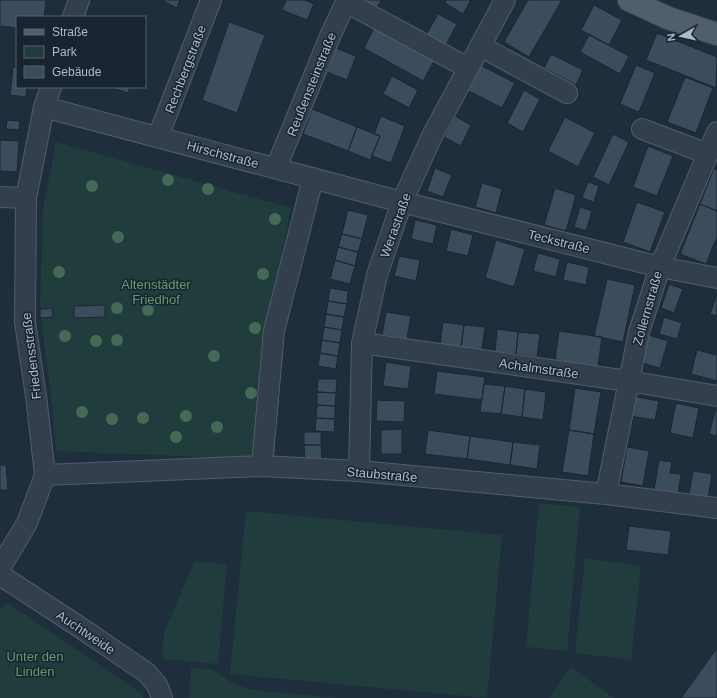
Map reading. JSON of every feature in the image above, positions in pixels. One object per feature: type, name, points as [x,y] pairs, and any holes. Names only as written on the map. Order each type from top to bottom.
[{"type":"main road","points":[[629,0],[668,18],[717,34]]},
{"type":"street","points":[[72,16],[79,0]]},
{"type":"street","name":"Rechbergstraße","points":[[158,137],[211,0]]},
{"type":"street","name":"Werastraße","points":[[359,471],[362,343],[377,275],[402,202],[432,136],[505,0]]},
{"type":"street","points":[[347,1],[468,68]]},
{"type":"street","name":"Reußensteinstraße","points":[[276,168],[331,34],[347,1]]},
{"type":"street","points":[[480,46],[567,93]]},
{"type":"street","name":"Friedensstraße","points":[[0,568],[27,523],[45,475],[36,396],[25,322],[26,198],[44,107],[50,88]]},
{"type":"street","name":"Hirschstraße","points":[[44,107],[402,202]]},
{"type":"street","points":[[642,129],[708,154]]},
{"type":"street","name":"Zollernstraße","points":[[606,494],[639,332],[660,267],[717,132]]},
{"type":"street","points":[[262,466],[274,331],[313,178]]},
{"type":"street","points":[[0,198],[26,198]]},
{"type":"street","name":"Teckstraße","points":[[402,202],[660,267],[717,278]]},
{"type":"street","name":"Achalmstraße","points":[[362,343],[628,381],[717,396]]},
{"type":"street","name":"Staubstraße","points":[[45,475],[262,466],[359,471],[606,494],[717,508]]},
{"type":"street","name":"Auchtweide","points":[[0,575],[66,610],[147,673],[157,685],[162,698]]},
{"type":"green space","name":"Altenstädter Friedhof","points":[[56,142],[291,208],[265,339],[255,459],[56,451],[51,395],[40,309],[43,208]]},
{"type":"green space","points":[[539,503],[580,507],[567,651],[526,647]]},
{"type":"green space","points":[[246,511],[502,535],[487,698],[230,674]]},
{"type":"green space","points":[[585,558],[641,566],[631,660],[575,653]]},
{"type":"green space","points":[[194,562],[227,564],[218,664],[162,659],[164,633]]},
{"type":"green space","name":"Unter den Linden","points":[[8,603],[142,694],[143,698],[0,698],[0,608]]},
{"type":"green space","points":[[571,667],[614,698],[549,698]]},
{"type":"green space","points":[[191,668],[211,669],[234,684],[253,690],[338,698],[189,698]]},
{"type":"building","points":[[0,0],[46,0],[44,16],[16,16],[16,28],[0,26]]},
{"type":"building","points":[[161,0],[180,0],[177,8]]},
{"type":"building","points":[[286,0],[305,0],[314,4],[307,20],[282,10]]},
{"type":"building","points":[[358,0],[381,0],[375,12]]},
{"type":"building","points":[[446,0],[471,0],[463,14],[445,3]]},
{"type":"building","points":[[528,0],[562,0],[529,57],[504,42]]},
{"type":"building","points":[[594,5],[622,20],[609,45],[581,30]]},
{"type":"building","points":[[438,14],[457,24],[446,45],[426,35]]},
{"type":"building","points":[[229,22],[265,35],[237,113],[202,100]]},
{"type":"building","points":[[374,28],[434,61],[423,81],[364,48]]},
{"type":"building","points":[[657,33],[717,57],[716,88],[646,60]]},
{"type":"building","points":[[589,35],[629,56],[620,74],[580,52]]},
{"type":"building","points":[[336,48],[356,56],[347,80],[327,72]]},
{"type":"building","points":[[551,54],[583,70],[576,85],[544,68]]},
{"type":"building","points":[[480,65],[515,83],[502,108],[467,90]]},
{"type":"building","points":[[636,65],[655,73],[639,112],[620,104]]},
{"type":"building","points":[[13,67],[16,67],[16,88],[27,88],[26,97],[10,95]]},
{"type":"building","points":[[392,76],[418,90],[409,108],[383,94]]},
{"type":"building","points":[[685,77],[713,88],[696,133],[667,122]]},
{"type":"building","points":[[113,88],[130,88],[128,93]]},
{"type":"building","points":[[524,90],[540,99],[523,132],[507,123]]},
{"type":"building","points":[[312,109],[357,127],[348,151],[303,134]]},
{"type":"building","points":[[381,116],[405,126],[391,163],[372,156],[380,136],[374,134]]},
{"type":"building","points":[[455,116],[471,125],[461,146],[444,137]]},
{"type":"building","points":[[565,117],[595,133],[578,167],[548,151]]},
{"type":"building","points":[[7,120],[20,121],[19,130],[6,129]]},
{"type":"building","points":[[357,127],[380,136],[370,160],[348,151]]},
{"type":"building","points":[[613,134],[629,142],[609,185],[593,177]]},
{"type":"building","points":[[0,140],[19,141],[17,172],[0,171]]},
{"type":"building","points":[[648,146],[673,156],[657,196],[633,187]]},
{"type":"building","points":[[435,168],[452,175],[443,197],[427,191]]},
{"type":"building","points":[[714,168],[717,170],[717,211],[700,204]]},
{"type":"building","points":[[588,182],[599,186],[594,202],[582,198]]},
{"type":"building","points":[[482,183],[502,189],[496,213],[475,207]]},
{"type":"building","points":[[555,188],[576,195],[566,231],[544,225]]},
{"type":"building","points":[[637,202],[665,212],[650,252],[623,242]]},
{"type":"building","points":[[700,204],[717,211],[717,237],[706,264],[680,254]]},
{"type":"building","points":[[580,207],[592,211],[586,231],[574,227]]},
{"type":"building","points":[[348,210],[368,215],[362,239],[342,234]]},
{"type":"building","points":[[415,220],[437,225],[433,244],[411,239]]},
{"type":"building","points":[[451,229],[473,235],[468,256],[446,251]]},
{"type":"building","points":[[342,234],[362,239],[358,252],[338,247]]},
{"type":"building","points":[[496,240],[525,249],[514,287],[485,278]]},
{"type":"building","points":[[338,247],[358,252],[355,266],[335,260]]},
{"type":"building","points":[[538,253],[560,259],[556,277],[533,271]]},
{"type":"building","points":[[399,256],[420,260],[416,281],[394,276]]},
{"type":"building","points":[[335,260],[355,266],[350,284],[330,279]]},
{"type":"building","points":[[567,262],[589,267],[586,285],[563,280]]},
{"type":"building","points":[[607,279],[635,285],[623,342],[594,336]]},
{"type":"building","points":[[669,284],[683,289],[674,313],[661,308]]},
{"type":"building","points":[[330,288],[348,291],[347,304],[328,301]]},
{"type":"building","points":[[717,296],[717,316],[710,314]]},
{"type":"building","points":[[328,301],[347,304],[344,317],[326,314]]},
{"type":"building","points":[[105,305],[105,317],[74,318],[74,306]]},
{"type":"building","points":[[52,308],[53,317],[40,318],[40,309]]},
{"type":"building","points":[[386,312],[411,316],[407,339],[382,335]]},
{"type":"building","points":[[326,314],[344,317],[342,330],[324,327]]},
{"type":"building","points":[[664,317],[682,323],[677,339],[659,334]]},
{"type":"building","points":[[443,322],[464,325],[461,347],[440,344]]},
{"type":"building","points":[[464,325],[485,327],[482,350],[461,347]]},
{"type":"building","points":[[324,327],[342,330],[340,343],[322,340]]},
{"type":"building","points":[[497,329],[518,332],[516,354],[495,352]]},
{"type":"building","points":[[559,331],[602,337],[598,367],[555,360]]},
{"type":"building","points":[[518,332],[540,334],[537,357],[516,354]]},
{"type":"building","points":[[646,334],[668,341],[660,368],[638,362]]},
{"type":"building","points":[[322,340],[340,343],[338,356],[320,353]]},
{"type":"building","points":[[697,350],[717,355],[717,381],[691,374]]},
{"type":"building","points":[[320,353],[338,356],[336,369],[318,366]]},
{"type":"building","points":[[386,362],[411,366],[408,389],[383,386]]},
{"type":"building","points":[[437,371],[485,377],[482,400],[434,394]]},
{"type":"building","points":[[318,379],[337,379],[336,393],[317,392]]},
{"type":"building","points":[[484,384],[505,386],[501,414],[480,412]]},
{"type":"building","points":[[505,386],[525,389],[522,417],[501,414]]},
{"type":"building","points":[[575,388],[601,392],[594,434],[569,430]]},
{"type":"building","points":[[525,389],[546,392],[543,420],[522,417]]},
{"type":"building","points":[[317,392],[336,393],[335,406],[317,405]]},
{"type":"building","points":[[632,396],[659,401],[655,420],[629,416]]},
{"type":"building","points":[[377,400],[405,401],[404,422],[376,421]]},
{"type":"building","points":[[676,403],[699,408],[693,438],[670,433]]},
{"type":"building","points":[[317,405],[335,406],[335,419],[316,418]]},
{"type":"building","points":[[715,411],[717,411],[717,436],[709,434]]},
{"type":"building","points":[[316,418],[335,419],[334,432],[315,431]]},
{"type":"building","points":[[402,429],[402,454],[381,454],[381,430]]},
{"type":"building","points":[[428,430],[470,436],[467,459],[425,454]]},
{"type":"building","points":[[569,430],[594,434],[588,476],[562,472]]},
{"type":"building","points":[[304,432],[321,432],[321,445],[304,445]]},
{"type":"building","points":[[470,436],[513,442],[510,465],[467,459]]},
{"type":"building","points":[[513,442],[540,445],[537,469],[510,465]]},
{"type":"building","points":[[304,445],[321,445],[322,460],[305,461]]},
{"type":"building","points":[[627,447],[649,451],[643,486],[621,482]]},
{"type":"building","points":[[659,460],[672,462],[670,473],[681,474],[678,494],[654,490]]},
{"type":"building","points":[[0,465],[6,465],[8,490],[0,490]]},
{"type":"building","points":[[693,471],[712,474],[708,499],[689,495]]},
{"type":"building","points":[[629,526],[671,531],[668,555],[626,550]]},
{"type":"building","points":[[717,648],[717,698],[681,698]]}]
